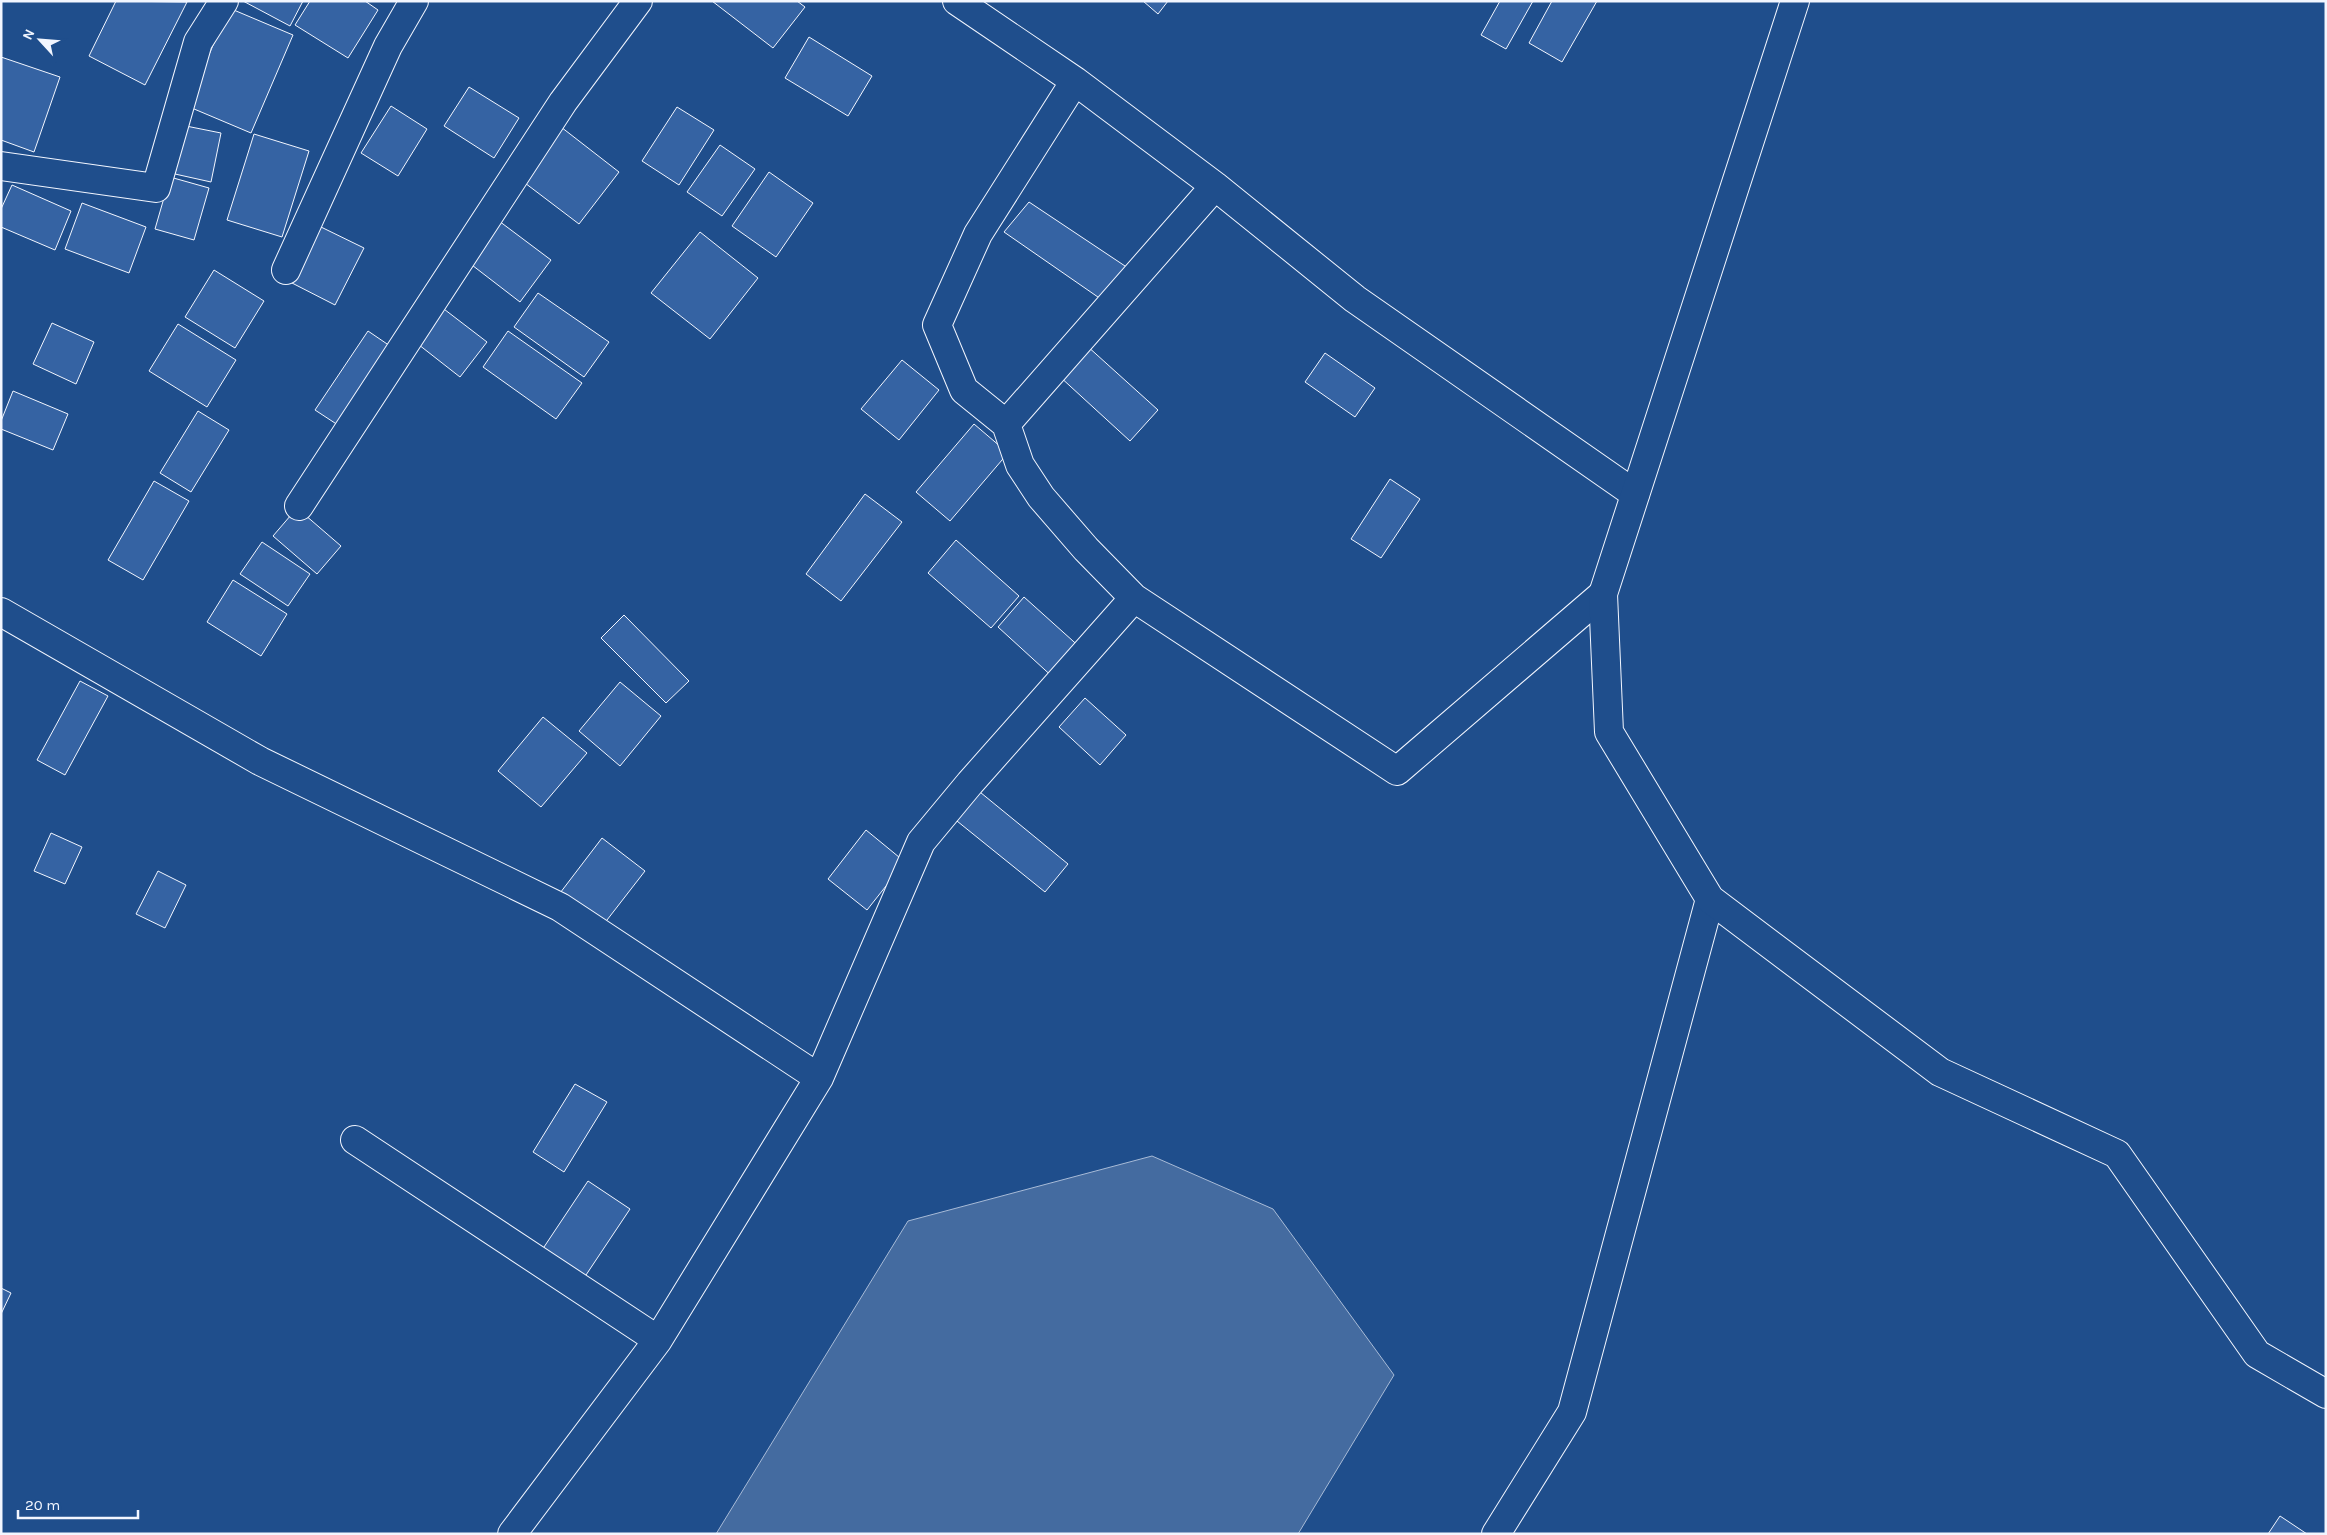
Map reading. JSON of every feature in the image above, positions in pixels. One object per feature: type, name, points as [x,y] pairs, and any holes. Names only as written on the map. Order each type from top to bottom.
[{"type":"street","points":[[1,166],[156,188],[198,42],[224,1]]},
{"type":"street","points":[[286,270],[388,46],[414,1]]},
{"type":"street","points":[[299,506],[563,102],[638,1]]},
{"type":"street","points":[[957,1],[1075,81],[1215,186],[1355,299],[1635,494]]},
{"type":"street","points":[[1795,1],[1603,594],[1609,732],[1710,899],[1940,1072],[2117,1154],[2257,1354],[2326,1394]]},
{"type":"street","points":[[1075,81],[978,234],[938,325],[964,390],[1006,424],[1020,465],[1041,497],[1086,549],[1134,598],[1397,771],[1603,594]]},
{"type":"street","points":[[1006,424],[1215,186]]},
{"type":"street","points":[[512,1534],[658,1340],[819,1078],[921,842],[970,783],[1134,598]]},
{"type":"street","points":[[1,612],[260,761],[560,907],[819,1078]]},
{"type":"street","points":[[1496,1534],[1572,1412],[1710,899]]},
{"type":"street","points":[[355,1140],[658,1340]]},
{"type":"water","points":[[1152,1156],[1273,1209],[1394,1375],[1298,1534],[716,1534],[908,1221]]},
{"type":"building","points":[[116,1],[187,2],[145,85],[89,56]]},
{"type":"building","points":[[243,1],[303,1],[290,26]]},
{"type":"building","points":[[310,1],[365,1],[378,10],[348,58],[295,25]]},
{"type":"building","points":[[712,1],[797,1],[805,7],[773,48]]},
{"type":"building","points":[[1143,1],[1168,1],[1158,14]]},
{"type":"building","points":[[1500,1],[1533,1],[1506,49],[1481,35]]},
{"type":"building","points":[[1552,1],[1597,1],[1562,62],[1529,43]]},
{"type":"building","points":[[229,8],[293,35],[251,133],[187,106]]},
{"type":"building","points":[[809,37],[872,76],[848,116],[785,78]]},
{"type":"building","points":[[1,57],[60,77],[34,152],[1,140]]},
{"type":"building","points":[[469,87],[519,118],[494,158],[444,126]]},
{"type":"building","points":[[391,106],[427,129],[398,176],[361,153]]},
{"type":"building","points":[[677,107],[714,130],[679,185],[642,161]]},
{"type":"building","points":[[186,126],[221,133],[211,182],[175,174]]},
{"type":"building","points":[[561,127],[619,172],[579,224],[521,180]]},
{"type":"building","points":[[254,134],[309,151],[282,237],[227,220]]},
{"type":"building","points":[[720,145],[755,169],[722,216],[687,192]]},
{"type":"building","points":[[769,172],[813,203],[776,257],[732,226]]},
{"type":"building","points":[[170,177],[209,188],[194,240],[155,229]]},
{"type":"building","points":[[12,185],[71,211],[55,250],[1,227],[1,209]]},
{"type":"building","points":[[1029,202],[1131,270],[1108,304],[1004,232]]},
{"type":"building","points":[[82,203],[146,227],[129,273],[65,249]]},
{"type":"building","points":[[499,221],[551,260],[520,302],[468,262]]},
{"type":"building","points":[[321,227],[364,248],[335,305],[292,283]]},
{"type":"building","points":[[700,232],[758,278],[710,339],[651,293]]},
{"type":"building","points":[[214,270],[264,301],[235,348],[185,317]]},
{"type":"building","points":[[538,293],[609,342],[584,377],[514,327]]},
{"type":"building","points":[[440,306],[487,342],[460,377],[414,341]]},
{"type":"building","points":[[52,323],[94,342],[76,384],[33,364]]},
{"type":"building","points":[[178,324],[236,360],[207,407],[149,371]]},
{"type":"building","points":[[368,331],[393,348],[341,427],[315,410]]},
{"type":"building","points":[[508,331],[582,383],[556,419],[483,367]]},
{"type":"building","points":[[1086,345],[1158,410],[1130,441],[1058,375]]},
{"type":"building","points":[[1325,353],[1375,388],[1355,417],[1305,382]]},
{"type":"building","points":[[902,360],[939,390],[899,440],[861,409]]},
{"type":"building","points":[[13,391],[68,414],[53,450],[1,429],[1,421]]},
{"type":"building","points":[[198,411],[229,430],[191,492],[160,473]]},
{"type":"building","points":[[974,424],[1008,453],[950,521],[916,492]]},
{"type":"building","points":[[1390,479],[1420,499],[1381,558],[1351,539]]},
{"type":"building","points":[[154,481],[189,501],[143,580],[108,560]]},
{"type":"building","points":[[865,494],[902,522],[841,601],[806,574]]},
{"type":"building","points":[[297,508],[341,546],[317,574],[273,536]]},
{"type":"building","points":[[956,540],[1019,596],[991,628],[928,573]]},
{"type":"building","points":[[262,542],[310,574],[288,606],[240,574]]},
{"type":"building","points":[[233,580],[287,614],[261,656],[207,622]]},
{"type":"building","points":[[1024,597],[1083,650],[1056,680],[998,627]]},
{"type":"building","points":[[624,615],[689,681],[666,703],[601,638]]},
{"type":"building","points":[[80,681],[108,696],[65,775],[37,760]]},
{"type":"building","points":[[620,682],[661,716],[620,766],[579,731]]},
{"type":"building","points":[[1085,698],[1126,735],[1100,765],[1059,727]]},
{"type":"building","points":[[543,717],[587,753],[541,807],[498,771]]},
{"type":"building","points":[[975,788],[1068,864],[1045,892],[952,817]]},
{"type":"building","points":[[866,830],[905,862],[867,910],[828,879]]},
{"type":"building","points":[[51,833],[82,847],[65,884],[34,871]]},
{"type":"building","points":[[602,838],[645,871],[600,929],[557,897]]},
{"type":"building","points":[[158,871],[186,885],[165,928],[136,914]]},
{"type":"building","points":[[575,1084],[607,1102],[564,1172],[533,1152]]},
{"type":"building","points":[[588,1181],[630,1209],[582,1281],[540,1253]]},
{"type":"building","points":[[1,1288],[11,1293],[1,1314]]},
{"type":"building","points":[[2280,1516],[2307,1534],[2268,1534]]}]
